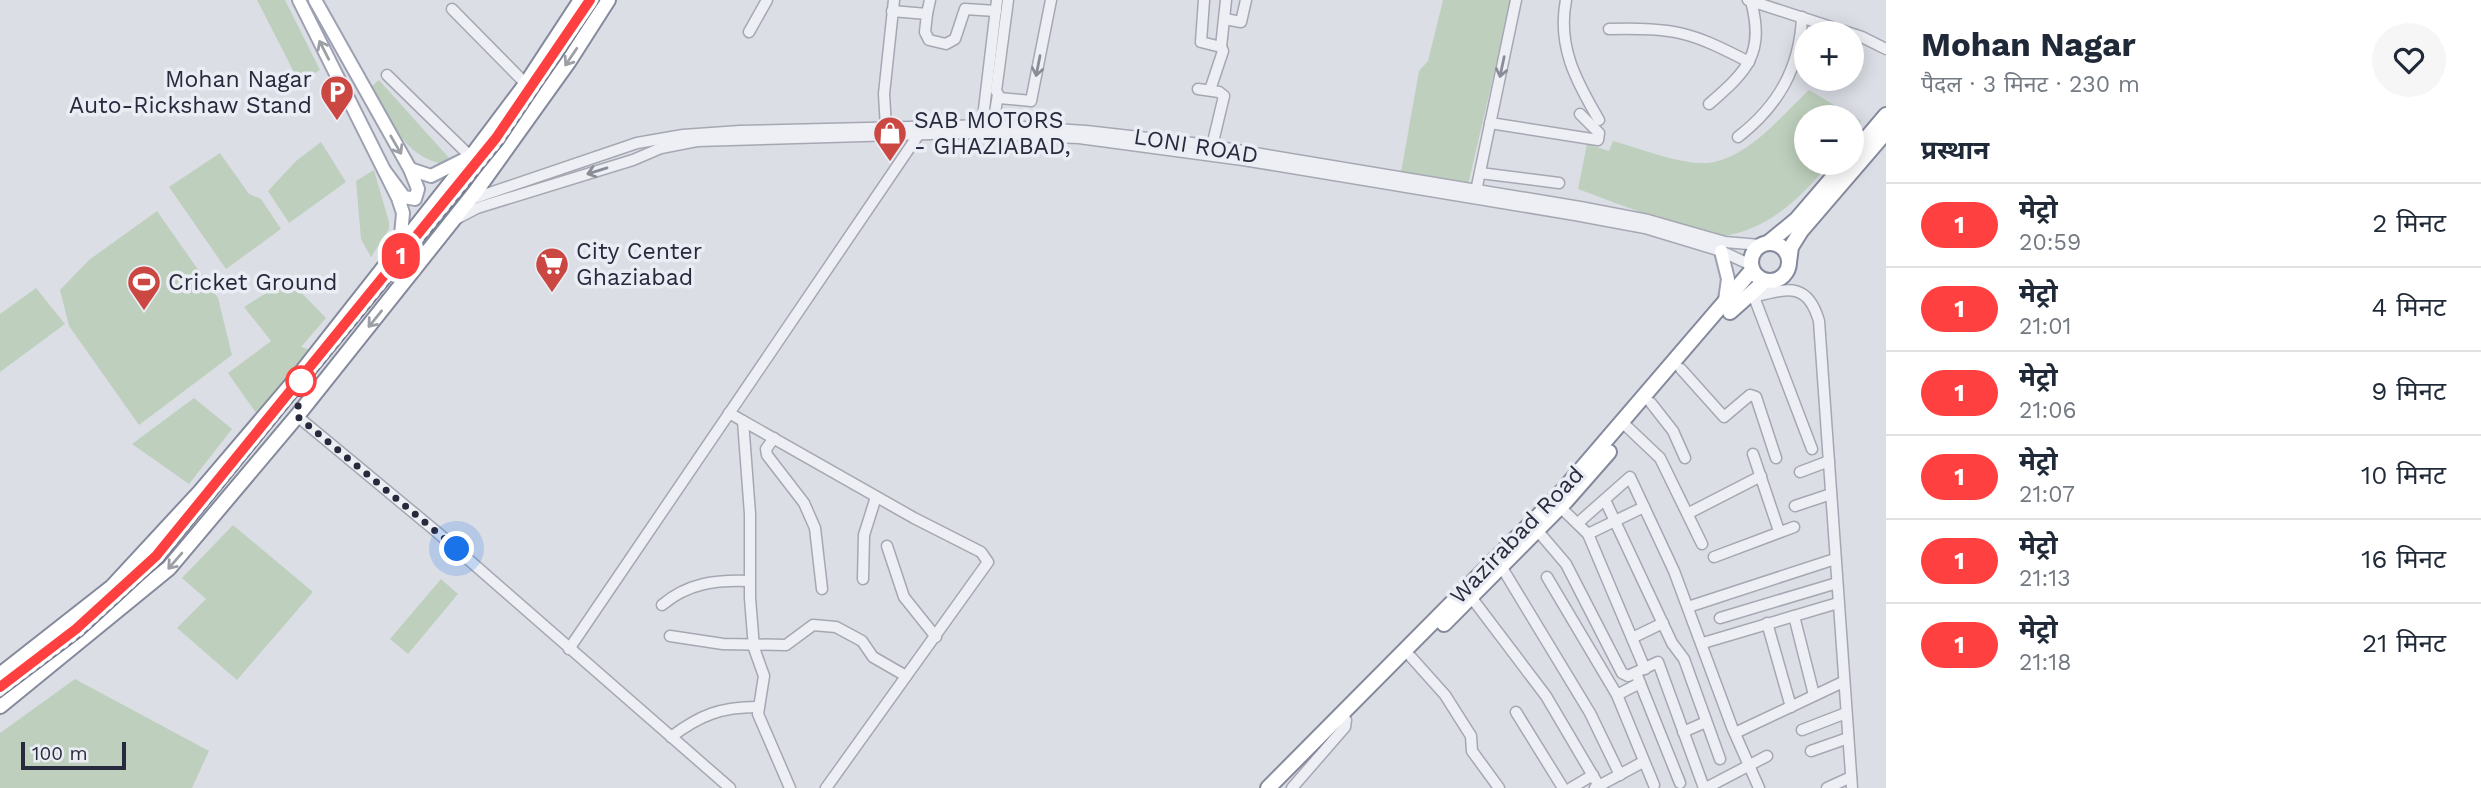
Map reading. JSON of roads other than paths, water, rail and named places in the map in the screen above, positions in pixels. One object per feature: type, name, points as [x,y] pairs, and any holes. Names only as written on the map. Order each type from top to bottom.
[{"type":"highway","points":[[0,675],[113,587],[147,552],[295,381],[526,85],[581,0]]},
{"type":"highway","points":[[0,706],[138,595],[169,568],[195,538],[406,281],[569,61],[608,0]]},
{"type":"highway","points":[[1864,141],[1886,115]]},
{"type":"highway","points":[[1835,175],[1796,220],[1752,255],[1751,267],[1765,281],[1783,276],[1791,247],[1801,231],[1886,132]]},
{"type":"highway","points":[[1764,244],[1783,247],[1789,262]]},
{"type":"highway","name":"Wazirabad Road","points":[[1268,788],[1556,504],[1625,425],[1751,267]]},
{"type":"highway","name":"Wazirabad Road","points":[[1625,425],[1651,403],[1765,281]]},
{"type":"highway","name":"Wazirabad Road","points":[[1281,788],[1537,530],[1556,504]]},
{"type":"highway","points":[[195,538],[202,552]]},
{"type":"main road","points":[[299,0],[403,213],[400,247]]},
{"type":"main road","points":[[315,0],[410,169],[418,189],[415,200],[409,200],[384,170]]},
{"type":"main road","points":[[362,125],[380,116]]},
{"type":"main road","points":[[410,169],[431,176],[455,167],[470,157]]},
{"type":"main road","points":[[1719,247],[1728,279],[1724,304]]},
{"type":"street","points":[[749,32],[767,0]]},
{"type":"street","points":[[930,0],[925,32],[929,40],[946,44],[955,39],[965,4],[996,11]]},
{"type":"street","points":[[993,98],[997,0]]},
{"type":"street","points":[[987,125],[1008,0]]},
{"type":"street","points":[[993,98],[1031,101],[1051,0]]},
{"type":"street","points":[[1204,0],[1201,42],[1221,47]]},
{"type":"street","points":[[1210,90],[1223,54],[1221,47],[1226,0]]},
{"type":"street","points":[[1225,19],[1241,22],[1246,0]]},
{"type":"street","points":[[1476,191],[1516,0]]},
{"type":"street","points":[[1566,0],[1562,25],[1568,57],[1599,120]]},
{"type":"street","points":[[1750,1],[1863,37],[1886,49]]},
{"type":"street","points":[[1709,104],[1735,81],[1749,62],[1758,33],[1750,1]]},
{"type":"street","points":[[886,128],[884,94],[893,5],[927,14]]},
{"type":"street","points":[[452,9],[526,85]]},
{"type":"street","points":[[1738,137],[1770,107],[1793,72],[1801,42],[1802,17]]},
{"type":"street","points":[[1609,29],[1679,30],[1697,35],[1749,62]]},
{"type":"street","points":[[387,75],[470,157]]},
{"type":"street","points":[[1198,89],[1210,90],[1224,96],[1212,146]]},
{"type":"street","points":[[1490,123],[1598,140],[1599,133],[1580,114]]},
{"type":"street","name":"LONI ROAD","points":[[786,134],[987,125],[1086,131],[1212,146],[1476,191],[1587,213],[1719,247]]},
{"type":"street","name":"LONI ROAD","points":[[660,143],[886,128],[1136,144],[1648,220],[1719,247]]},
{"type":"street","points":[[569,649],[922,130]]},
{"type":"street","points":[[466,202],[573,163],[660,143]]},
{"type":"street","points":[[446,224],[477,208],[633,160],[660,143]]},
{"type":"street","points":[[1480,173],[1559,183]]},
{"type":"street","points":[[1719,247],[1764,244]]},
{"type":"street","points":[[1719,247],[1751,267]]},
{"type":"street","points":[[1812,449],[1748,298],[1791,289],[1806,295],[1814,307],[1822,335],[1851,783],[1827,788]]},
{"type":"street","points":[[1681,369],[1724,416],[1750,395],[1755,397],[1776,458]]},
{"type":"street","points":[[1651,403],[1673,431],[1685,458]]},
{"type":"street","points":[[729,413],[986,556],[986,569],[826,788]]},
{"type":"street","points":[[297,416],[438,533],[730,788]]},
{"type":"street","points":[[743,421],[750,514],[748,581],[754,643],[764,676],[757,707],[762,729],[790,788]]},
{"type":"street","points":[[1625,425],[1660,458],[1702,544]]},
{"type":"street","points":[[774,438],[766,449],[767,455],[804,503],[815,528],[822,589]]},
{"type":"street","points":[[1753,454],[1779,531]]},
{"type":"street","points":[[1800,472],[1829,461]]},
{"type":"street","points":[[1689,513],[1761,476]]},
{"type":"street","points":[[1578,523],[1630,477],[1703,643],[1735,733],[1759,788]]},
{"type":"street","points":[[1795,506],[1831,494]]},
{"type":"street","points":[[863,579],[864,535],[876,497]]},
{"type":"street","points":[[1605,500],[1672,643],[1684,659],[1720,759]]},
{"type":"street","points":[[1556,504],[1588,534],[1632,638],[1641,675],[1680,783]]},
{"type":"street","points":[[1588,534],[1644,507]]},
{"type":"street","points":[[1714,557],[1794,527]]},
{"type":"street","points":[[1537,530],[1566,564],[1622,673],[1626,676],[1641,675]]},
{"type":"street","points":[[887,546],[904,597],[936,637]]},
{"type":"street","points":[[1688,607],[1835,559]]},
{"type":"street","points":[[1501,566],[1590,713],[1619,775]]},
{"type":"street","points":[[1547,577],[1617,695],[1654,785]]},
{"type":"street","points":[[662,605],[680,592],[695,586],[714,581],[748,581]]},
{"type":"street","points":[[1720,618],[1837,583]]},
{"type":"street","points":[[1471,597],[1546,696],[1593,775],[1597,787],[1643,762]]},
{"type":"street","points":[[1703,643],[1838,603]]},
{"type":"street","points":[[1794,616],[1815,695]]},
{"type":"street","points":[[1632,638],[1663,623]]},
{"type":"street","points":[[1767,623],[1791,707]]},
{"type":"street","points":[[670,636],[723,645],[786,645],[813,625],[836,627],[862,641],[873,657],[906,676]]},
{"type":"street","points":[[1410,657],[1445,695],[1471,736],[1472,751],[1499,788]]},
{"type":"street","points":[[1617,695],[1658,662],[1705,788],[1767,755]]},
{"type":"street","points":[[1735,733],[1843,682]]},
{"type":"street","points":[[671,737],[706,713],[731,707],[757,707]]},
{"type":"street","points":[[1516,712],[1563,788]]},
{"type":"street","points":[[1802,730],[1846,713]]},
{"type":"street","points":[[1292,788],[1345,727],[1346,720]]},
{"type":"street","points":[[1683,732],[1706,722]]},
{"type":"street","points":[[1811,751],[1848,738]]},
{"type":"street","points":[[1570,788],[1593,775]]},
{"type":"railway","points":[[0,696],[81,635],[161,561],[502,143],[598,0]]},
{"type":"metro line","name":"1","points":[[0,687],[76,629],[156,556],[221,480],[496,138],[590,0]]},
{"type":"place","name":"Mohan Nagar Auto-Rickshaw Stand","points":[[337,122]]},
{"type":"place","name":"SAB MOTORS - GHAZIABAD,","points":[[890,163]]},
{"type":"place","name":"City Center Ghaziabad","points":[[552,294]]},
{"type":"place","name":"Cricket Ground","points":[[144,312]]}]
